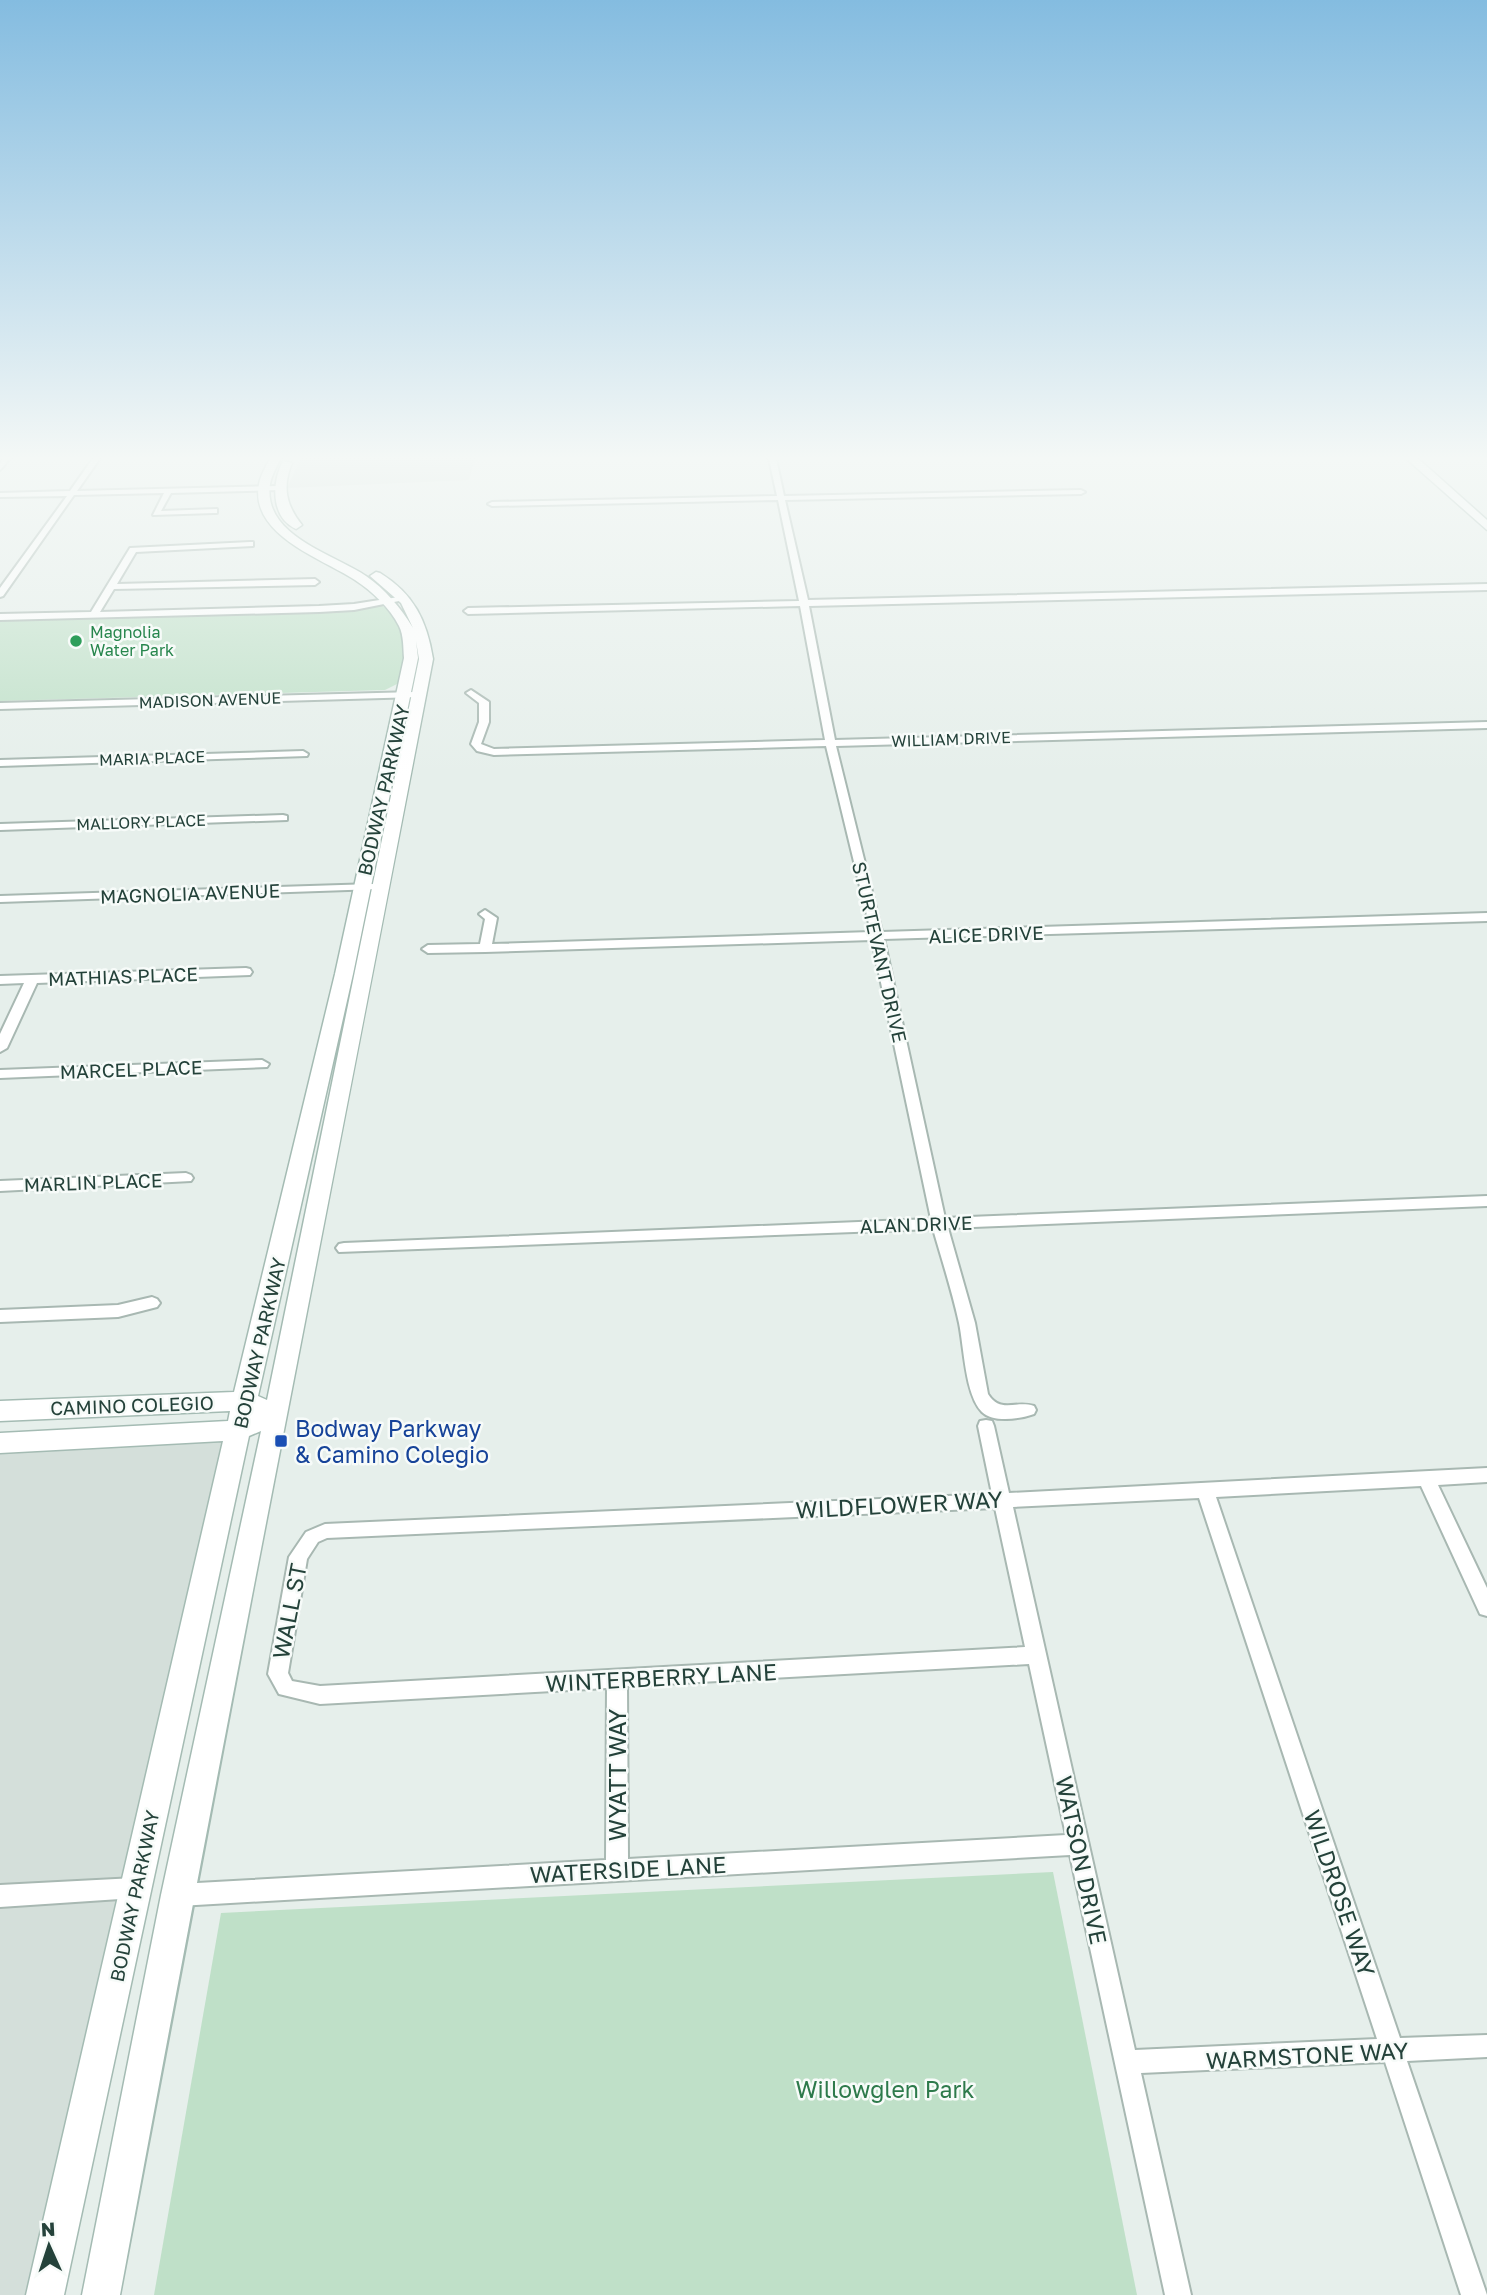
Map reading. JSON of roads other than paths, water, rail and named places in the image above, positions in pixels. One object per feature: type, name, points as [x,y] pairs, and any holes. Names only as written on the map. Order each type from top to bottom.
[{"type":"street","points":[[0,594],[24,561]]},
{"type":"street","points":[[94,615],[127,561]]},
{"type":"street","name":"BODWAY PARKWAY","points":[[45,2295],[242,1415],[344,974],[361,887],[412,695],[426,659],[422,628],[396,601],[385,581],[350,561]]},
{"type":"street","name":"STURTEVANT DRIVE","points":[[794,561],[830,742],[878,937],[939,1223],[967,1323],[984,1403],[997,1412],[1028,1410]]},
{"type":"street","points":[[112,587],[315,582]]},
{"type":"street","points":[[468,611],[1487,587]]},
{"type":"street","points":[[0,617],[319,609],[396,601]]},
{"type":"street","name":"WILLIAM DRIVE","points":[[471,693],[484,702],[484,722],[476,744],[481,749],[494,752],[1487,725]]},
{"type":"street","name":"BODWAY PARKWAY","points":[[101,2295],[177,1895],[381,886],[412,695]]},
{"type":"street","name":"MADISON AVENUE","points":[[0,706],[412,695]]},
{"type":"street","name":"MARIA PLACE","points":[[0,763],[303,754]]},
{"type":"street","name":"MALLORY PLACE","points":[[0,827],[283,818]]},
{"type":"street","name":"MAGNOLIA AVENUE","points":[[0,899],[381,886]]},
{"type":"street","points":[[485,914],[491,918],[485,948]]},
{"type":"street","name":"ALICE DRIVE","points":[[428,949],[1487,917]]},
{"type":"street","name":"MATHIAS PLACE","points":[[0,980],[246,972]]},
{"type":"street","points":[[0,1048],[32,979]]},
{"type":"street","name":"MARCEL PLACE","points":[[0,1074],[262,1064]]},
{"type":"street","name":"MARLIN PLACE","points":[[0,1186],[186,1178]]},
{"type":"street","name":"ALAN DRIVE","points":[[344,1248],[1487,1201]]},
{"type":"street","points":[[0,1317],[118,1311],[152,1303]]},
{"type":"street","name":"CAMINO COLEGIO","points":[[0,1411],[276,1414]]},
{"type":"street","name":"CAMINO COLEGIO","points":[[0,1443],[242,1415]]},
{"type":"street","name":"WATSON DRIVE","points":[[986,1426],[1178,2295]]},
{"type":"street","name":"WILDFLOWER WAY","points":[[312,1536],[343,1529],[1205,1491],[1487,1475]]},
{"type":"street","points":[[1426,1478],[1487,1608]]},
{"type":"street","name":"WILDROSE WAY","points":[[1205,1491],[1474,2295]]},
{"type":"street","name":"WALL ST","points":[[286,1688],[278,1674],[278,1660],[298,1557],[312,1536]]},
{"type":"street","name":"WINTERBERRY LANE","points":[[286,1688],[320,1695],[1037,1655]]},
{"type":"street","name":"WYATT WAY","points":[[617,1680],[617,1870]]},
{"type":"street","name":"WATERSIDE LANE","points":[[177,1895],[1079,1844]]},
{"type":"street","points":[[0,1896],[135,1888]]},
{"type":"street","name":"WARMSTONE WAY","points":[[1126,2062],[1487,2046]]},
{"type":"place","name":"Magnolia Water Park","points":[[76,641]]},
{"type":"place","name":"Bodway Parkway & Camino Colegio","points":[[281,1441]]},
{"type":"park label","name":"Willowglen Park","points":[[885,2089]]}]
